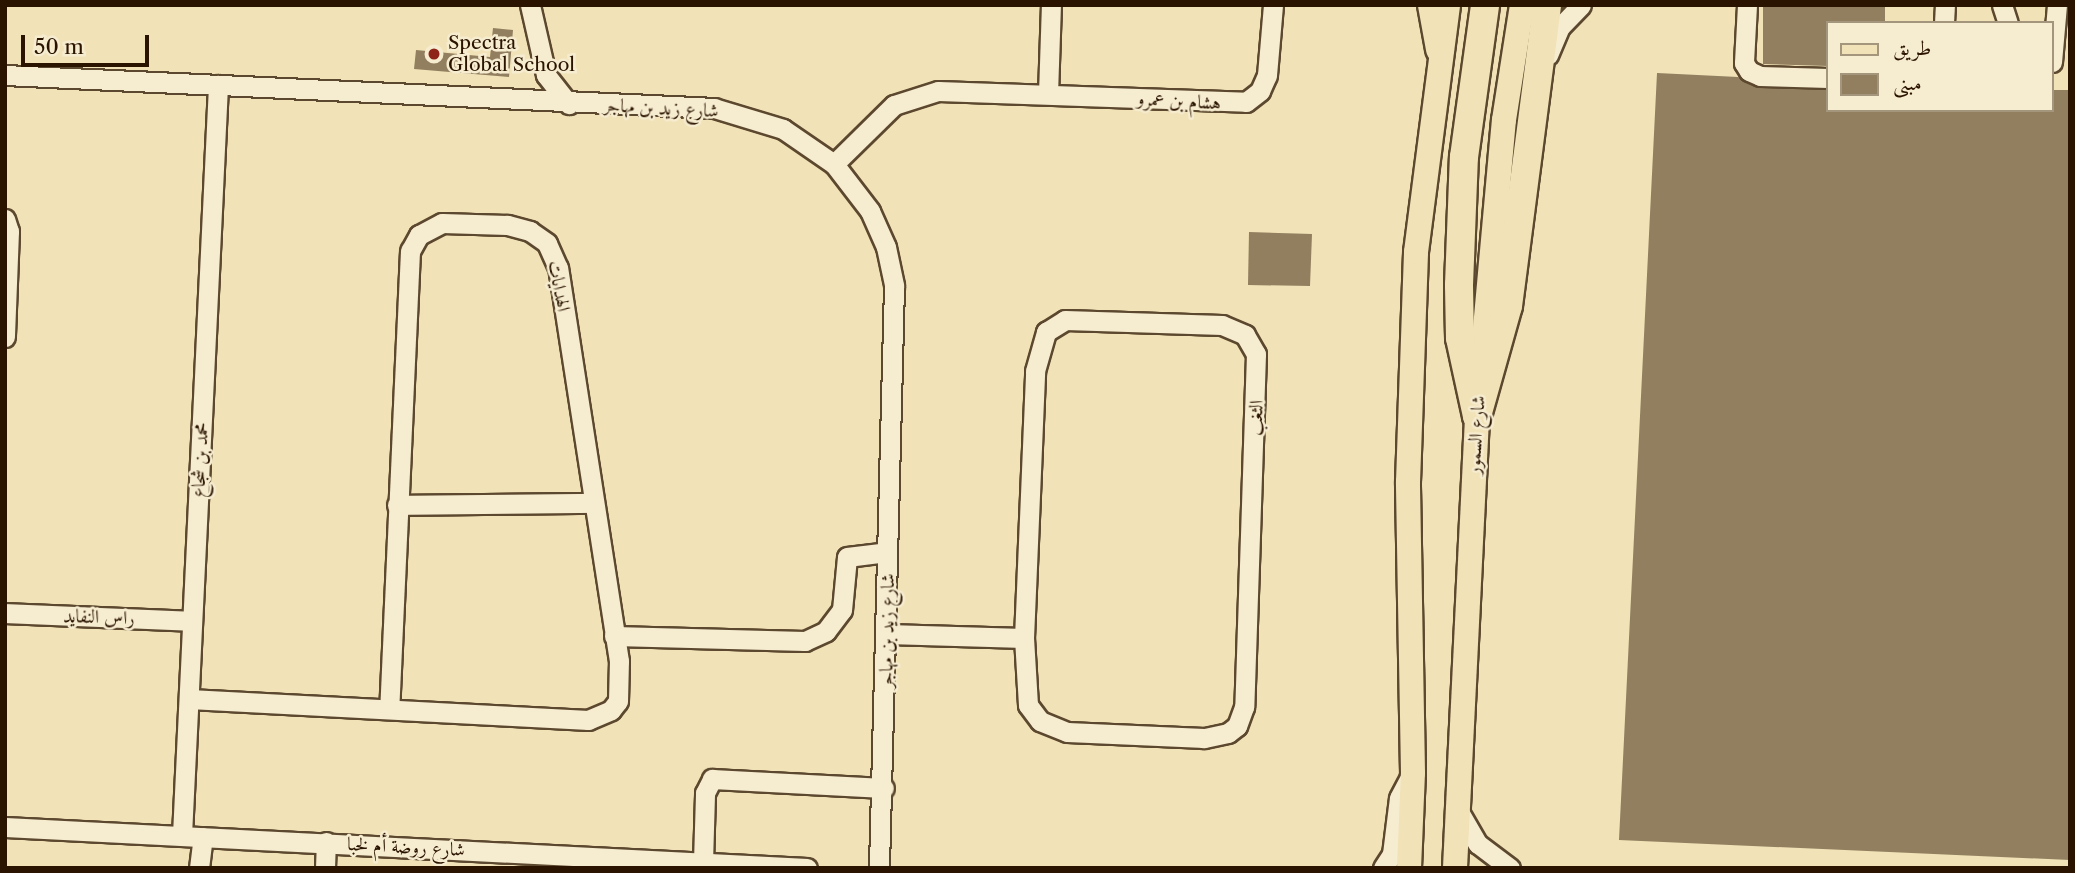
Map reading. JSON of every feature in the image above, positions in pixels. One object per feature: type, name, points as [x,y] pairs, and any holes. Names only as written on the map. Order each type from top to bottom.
[{"type":"highway","points":[[1432,5],[1440,49]]},
{"type":"highway","points":[[1477,415],[1460,338],[1459,285],[1464,157],[1485,5]]},
{"type":"highway","points":[[1477,415],[1508,306],[1547,5]]},
{"type":"main road","points":[[1409,868],[1413,773],[1408,482],[1416,266],[1440,49],[1448,5]]},
{"type":"main road","name":"شارع السمور","points":[[1455,868],[1477,415],[1504,120],[1522,5]]},
{"type":"street","points":[[530,5],[546,75],[569,104]]},
{"type":"street","points":[[1048,94],[1051,5]]},
{"type":"street","name":"هشام بن عمرو","points":[[834,163],[894,106],[921,93],[1048,94],[1246,102],[1260,91],[1267,75],[1273,5]]},
{"type":"street","points":[[1534,89],[1560,27],[1581,5]]},
{"type":"street","points":[[1747,5],[1744,63],[1749,71],[1760,76],[1826,78]]},
{"type":"street","points":[[2054,39],[2057,5]]},
{"type":"street","name":"شارع زيد بن مهاجر","points":[[5,75],[736,112],[783,129],[834,163],[870,211],[886,247],[894,286],[884,788],[879,868]]},
{"type":"street","name":"محمد بن شجاع","points":[[182,835],[218,85]]},
{"type":"street","points":[[5,219],[9,231],[5,337]]},
{"type":"street","name":"الهدايات","points":[[188,699],[388,707],[588,720],[611,710],[621,692],[614,636],[554,254],[530,231],[450,223],[434,225],[419,235],[406,264],[388,707]]},
{"type":"street","name":"الثغب","points":[[1076,319],[1222,325],[1245,335],[1258,365],[1244,707],[1237,726],[1228,733],[1204,738],[1067,732],[1048,726],[1028,705],[1024,638],[1035,371],[1046,332],[1065,320],[1076,319]]},
{"type":"street","points":[[397,505],[593,503]]},
{"type":"street","points":[[614,636],[805,641],[826,631],[842,610],[848,557],[887,552]]},
{"type":"street","name":"راس النفايد","points":[[5,613],[192,621]]},
{"type":"street","points":[[887,634],[1024,638]]},
{"type":"street","points":[[1383,868],[1394,844],[1399,798],[1413,773]]},
{"type":"street","points":[[703,862],[705,793],[712,779],[884,788]]},
{"type":"street","points":[[1458,809],[1478,844],[1510,868]]},
{"type":"street","name":"شارع روضة أم لخبا","points":[[5,827],[807,868]]},
{"type":"street","points":[[198,868],[203,836]]},
{"type":"street","points":[[325,868],[326,842]]},
{"type":"building","points":[[1763,5],[1885,5],[1885,21],[1826,21],[1826,66],[1763,64]]},
{"type":"building","name":"Spectra Global School","points":[[493,28],[513,30],[509,77],[414,69],[416,50],[490,57]]},
{"type":"building","points":[[1657,73],[1738,77],[1760,88],[1826,90],[1826,112],[2054,112],[2054,90],[2070,90],[2070,860],[1619,840]]},
{"type":"building","points":[[1249,232],[1312,234],[1310,286],[1248,285]]},
{"type":"place","name":"Spectra Global School","points":[[434,54]]}]
